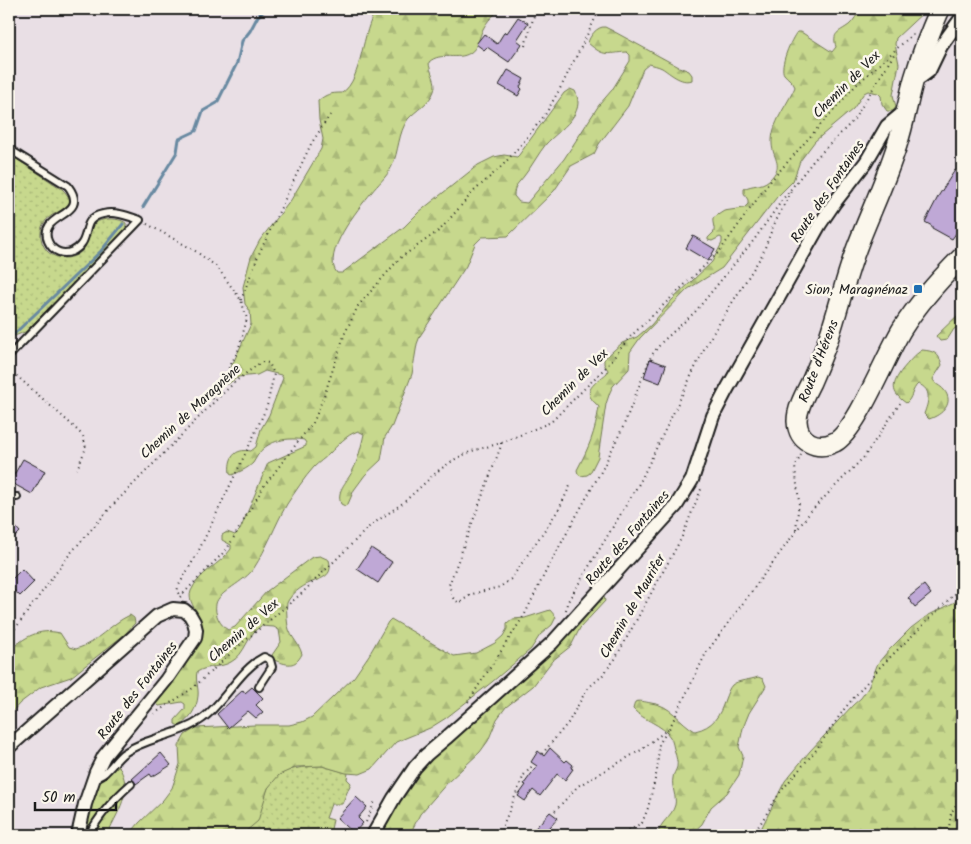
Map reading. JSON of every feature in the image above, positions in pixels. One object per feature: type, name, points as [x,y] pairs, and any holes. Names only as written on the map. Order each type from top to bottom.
[{"type":"main road","name":"Route d'Hérens","points":[[807,442],[802,437],[798,428],[798,412],[826,346],[848,272],[889,169],[915,76],[940,9]]},
{"type":"main road","points":[[807,442],[815,446],[826,445],[837,440],[847,432],[908,320],[932,289],[962,257]]},
{"type":"street","points":[[915,76],[921,77],[929,71],[941,46],[962,17]]},
{"type":"street","name":"Route des Fontaines","points":[[368,831],[426,754],[552,643],[676,506],[692,480],[713,416],[811,240],[835,202],[866,162],[887,126],[899,116],[905,115]]},
{"type":"street","points":[[9,747],[151,621],[163,613],[176,609]]},
{"type":"street","name":"Route des Fontaines","points":[[78,835],[85,804],[101,762],[166,680],[195,638],[196,626],[193,619],[184,610],[176,609]]},
{"type":"lane","points":[[9,149],[68,186],[73,194],[74,203],[70,211],[54,219],[49,224],[47,239],[51,247],[58,251],[67,253],[75,250],[83,243],[89,222],[95,217],[103,214],[119,213],[140,220],[9,356]]},
{"type":"lane","points":[[9,496],[17,497]]},
{"type":"lane","points":[[95,777],[101,776],[122,754],[133,747],[185,728],[201,720],[254,664],[264,656],[270,660],[272,667],[259,688]]},
{"type":"lane","points":[[89,835],[112,804],[131,784]]},
{"type":"path","points":[[525,46],[536,9]]},
{"type":"path","points":[[176,609],[180,596],[228,550],[264,486],[314,421],[345,333],[358,306],[400,258],[440,230],[473,192],[502,166],[520,146],[545,115],[600,9]]},
{"type":"path","name":"Chemin de Vex","points":[[148,718],[193,688],[241,644],[301,594],[370,526],[403,503],[438,470],[472,451],[501,443],[551,422],[607,366],[629,338],[719,252],[768,184],[856,85],[918,29]]},
{"type":"path","points":[[466,705],[525,614],[548,567],[603,468],[623,426],[651,356],[662,342],[695,312],[754,240],[814,160],[853,121],[896,49]]},
{"type":"path","points":[[241,300],[258,256],[311,144],[330,115]]},
{"type":"path","points":[[565,611],[567,603],[640,482],[707,343],[762,255],[793,186]]},
{"type":"path","points":[[140,220],[194,250],[217,266],[241,300],[247,319],[238,351],[214,396],[213,403]]},
{"type":"path","name":"Chemin de Maragnène","points":[[9,637],[69,555],[158,457],[237,380],[260,363],[270,364],[274,374],[267,406],[197,554],[179,585],[178,591],[180,596]]},
{"type":"path","points":[[9,369],[83,436],[86,448],[77,469]]},
{"type":"path","points":[[620,835],[642,823],[648,808],[657,771],[659,744],[670,727],[706,653],[811,511],[864,457],[901,402]]},
{"type":"path","points":[[796,531],[799,502],[795,467],[807,442]]},
{"type":"path","points":[[501,443],[449,585],[453,598],[459,603],[472,594],[500,587],[511,579],[559,509],[572,484]]},
{"type":"path","name":"Chemin de Maurifer","points":[[542,754],[568,723],[587,689],[602,676],[615,659],[681,539],[704,481]]},
{"type":"path","points":[[753,835],[781,791],[816,750],[845,708],[873,675],[962,588]]},
{"type":"path","points":[[555,811],[578,786],[640,750],[670,727]]},
{"type":"path","points":[[499,835],[524,776],[534,764]]},
{"type":"path","points":[[948,835],[951,812],[962,795]]},
{"type":"path","points":[[368,831],[374,802]]},
{"type":"path","points":[[948,835],[962,824]]},
{"type":"green space","points":[[377,9],[501,9],[493,15],[483,29],[473,51],[460,56],[439,57],[429,62],[435,84],[434,91],[426,103],[408,119],[402,130],[390,170],[350,220],[343,232],[334,255],[333,265],[337,273],[342,273],[404,227],[419,212],[478,165],[494,157],[504,155],[517,157],[564,93],[570,89],[575,91],[578,107],[575,114],[546,144],[516,187],[514,196],[519,202],[527,203],[564,159],[630,61],[630,55],[627,52],[606,54],[598,51],[588,43],[592,35],[599,28],[606,27],[689,71],[692,75],[692,80],[684,81],[662,68],[649,64],[643,69],[628,106],[599,144],[594,154],[571,166],[554,191],[508,236],[482,237],[475,244],[466,266],[420,336],[412,374],[392,426],[385,437],[381,460],[365,475],[345,506],[341,504],[341,491],[356,463],[364,434],[358,431],[342,441],[314,467],[296,490],[254,568],[245,578],[222,595],[216,604],[220,622],[228,630],[235,627],[267,591],[312,557],[320,556],[329,560],[330,570],[326,576],[307,584],[291,597],[287,603],[288,625],[302,654],[296,662],[290,664],[274,660],[272,655],[281,642],[279,630],[274,627],[261,626],[253,634],[240,654],[231,662],[197,672],[198,693],[196,705],[186,721],[179,726],[175,724],[175,720],[185,709],[185,704],[182,702],[159,706],[156,703],[176,675],[190,641],[196,617],[190,598],[191,591],[199,579],[231,549],[231,545],[222,540],[222,535],[227,532],[235,535],[240,530],[268,463],[306,446],[304,440],[298,439],[274,442],[263,449],[248,467],[232,475],[230,474],[230,463],[233,455],[240,451],[251,451],[256,447],[261,429],[269,415],[283,378],[281,375],[265,371],[257,375],[238,377],[225,384],[251,324],[250,311],[245,304],[243,287],[251,257],[260,240],[291,200],[321,149],[323,139],[318,101],[329,94],[342,93],[349,86],[358,66],[372,18]]},
{"type":"green space","points":[[861,9],[927,9],[896,38],[895,44],[899,64],[893,95],[896,107],[893,111],[887,111],[878,93],[868,91],[864,93],[853,109],[815,141],[800,161],[793,181],[777,197],[722,268],[688,289],[640,338],[630,352],[629,369],[613,386],[610,392],[606,404],[598,457],[590,473],[581,476],[577,470],[591,440],[599,407],[589,394],[591,387],[607,373],[608,370],[604,364],[604,359],[622,343],[637,337],[651,325],[672,300],[712,262],[722,243],[722,238],[720,237],[712,241],[708,240],[714,232],[713,218],[724,211],[744,208],[748,204],[748,200],[744,189],[760,185],[774,175],[777,162],[773,150],[772,136],[795,87],[784,74],[783,65],[786,53],[797,32],[801,32],[832,52],[836,47],[835,36],[837,33],[851,23]]},
{"type":"green space","points":[[9,154],[62,189],[68,197],[69,202],[66,207],[48,219],[43,225],[41,240],[47,251],[52,255],[68,258],[78,254],[87,243],[91,227],[98,221],[108,219],[122,221],[126,223],[126,229],[25,332],[9,338]]},
{"type":"green space","points":[[962,302],[962,326],[954,329],[947,340],[940,341],[936,336],[961,312]]},
{"type":"green space","points":[[922,350],[938,355],[942,365],[933,379],[944,390],[948,399],[946,408],[938,415],[929,419],[924,414],[928,393],[923,386],[918,384],[906,403],[897,395],[894,388],[902,370]]},
{"type":"green space","points":[[962,596],[962,835],[758,835],[785,781],[810,751],[861,698],[868,688],[878,663],[889,650],[911,628],[927,616],[955,602]]},
{"type":"green space","points":[[601,597],[604,597],[605,601],[580,628],[571,646],[552,661],[533,686],[506,707],[497,719],[488,741],[480,752],[448,782],[420,814],[412,830],[413,835],[381,835],[412,780],[423,766]]},
{"type":"green space","points":[[550,610],[556,617],[552,625],[540,635],[531,649],[446,718],[430,728],[396,742],[372,769],[360,774],[346,773],[322,766],[297,767],[279,775],[268,788],[258,821],[245,832],[238,835],[129,835],[172,788],[180,764],[179,746],[185,735],[196,728],[289,725],[312,717],[354,677],[391,619],[454,656],[476,653],[495,643],[503,636],[507,629],[507,624],[513,619],[525,618]]},
{"type":"green space","points":[[130,615],[134,618],[135,623],[125,634],[71,677],[41,687],[20,703],[9,715],[9,650],[33,635],[45,632],[60,633],[69,647],[76,649],[84,646]]},
{"type":"green space","points":[[758,677],[763,679],[766,686],[749,713],[743,728],[739,747],[743,756],[739,775],[727,793],[711,807],[702,824],[690,835],[658,835],[659,830],[675,805],[673,775],[677,767],[677,760],[670,737],[662,729],[633,709],[635,702],[643,701],[658,704],[669,710],[695,731],[707,727],[715,720],[732,685]]},
{"type":"green space","points":[[109,758],[113,758],[124,779],[124,797],[121,806],[107,835],[82,835],[93,789]]},
{"type":"green space","points":[[322,766],[348,773],[347,779],[351,783],[342,804],[331,804],[326,818],[333,820],[331,829],[335,835],[318,835],[304,831],[301,835],[238,835],[247,829],[257,815],[268,788],[278,776],[291,770]]},
{"type":"building","points":[[518,17],[528,23],[517,40],[522,44],[509,62],[487,47],[484,50],[476,44],[484,34],[497,44],[505,31],[507,33]]},
{"type":"building","points":[[508,70],[524,79],[518,96],[499,85]]},
{"type":"building","points":[[955,170],[962,175],[962,225],[952,239],[925,222]]},
{"type":"building","points":[[693,236],[715,249],[708,261],[686,248]]},
{"type":"building","points":[[650,359],[666,365],[660,383],[644,377]]},
{"type":"building","points":[[23,459],[45,471],[32,494],[10,482]]},
{"type":"building","points":[[9,520],[20,532],[9,543]]},
{"type":"building","points":[[371,548],[392,562],[378,583],[357,569]]},
{"type":"building","points":[[22,569],[34,582],[20,596],[9,586],[9,582]]},
{"type":"building","points":[[924,585],[931,594],[915,607],[908,598]]},
{"type":"building","points":[[252,687],[263,698],[256,705],[263,712],[256,718],[248,711],[228,728],[217,714],[243,690],[245,693]]},
{"type":"building","points":[[550,748],[565,762],[567,760],[573,765],[571,768],[573,769],[565,780],[557,774],[540,796],[533,790],[525,801],[518,796],[537,766],[531,762],[538,751],[544,756]]},
{"type":"building","points":[[161,753],[171,765],[152,777],[150,774],[136,784],[132,779]]},
{"type":"building","points":[[356,797],[367,807],[358,818],[363,823],[354,833],[337,818]]},
{"type":"building","points":[[550,812],[558,818],[543,835],[529,835]]},
{"type":"waterway","points":[[143,207],[177,152],[179,139],[196,131],[203,111],[217,103],[237,63],[242,41],[258,16],[266,9]]},
{"type":"waterway","points":[[9,339],[101,251],[123,224]]},
{"type":"place","name":"Sion, Maragnénaz","points":[[918,289]]}]
